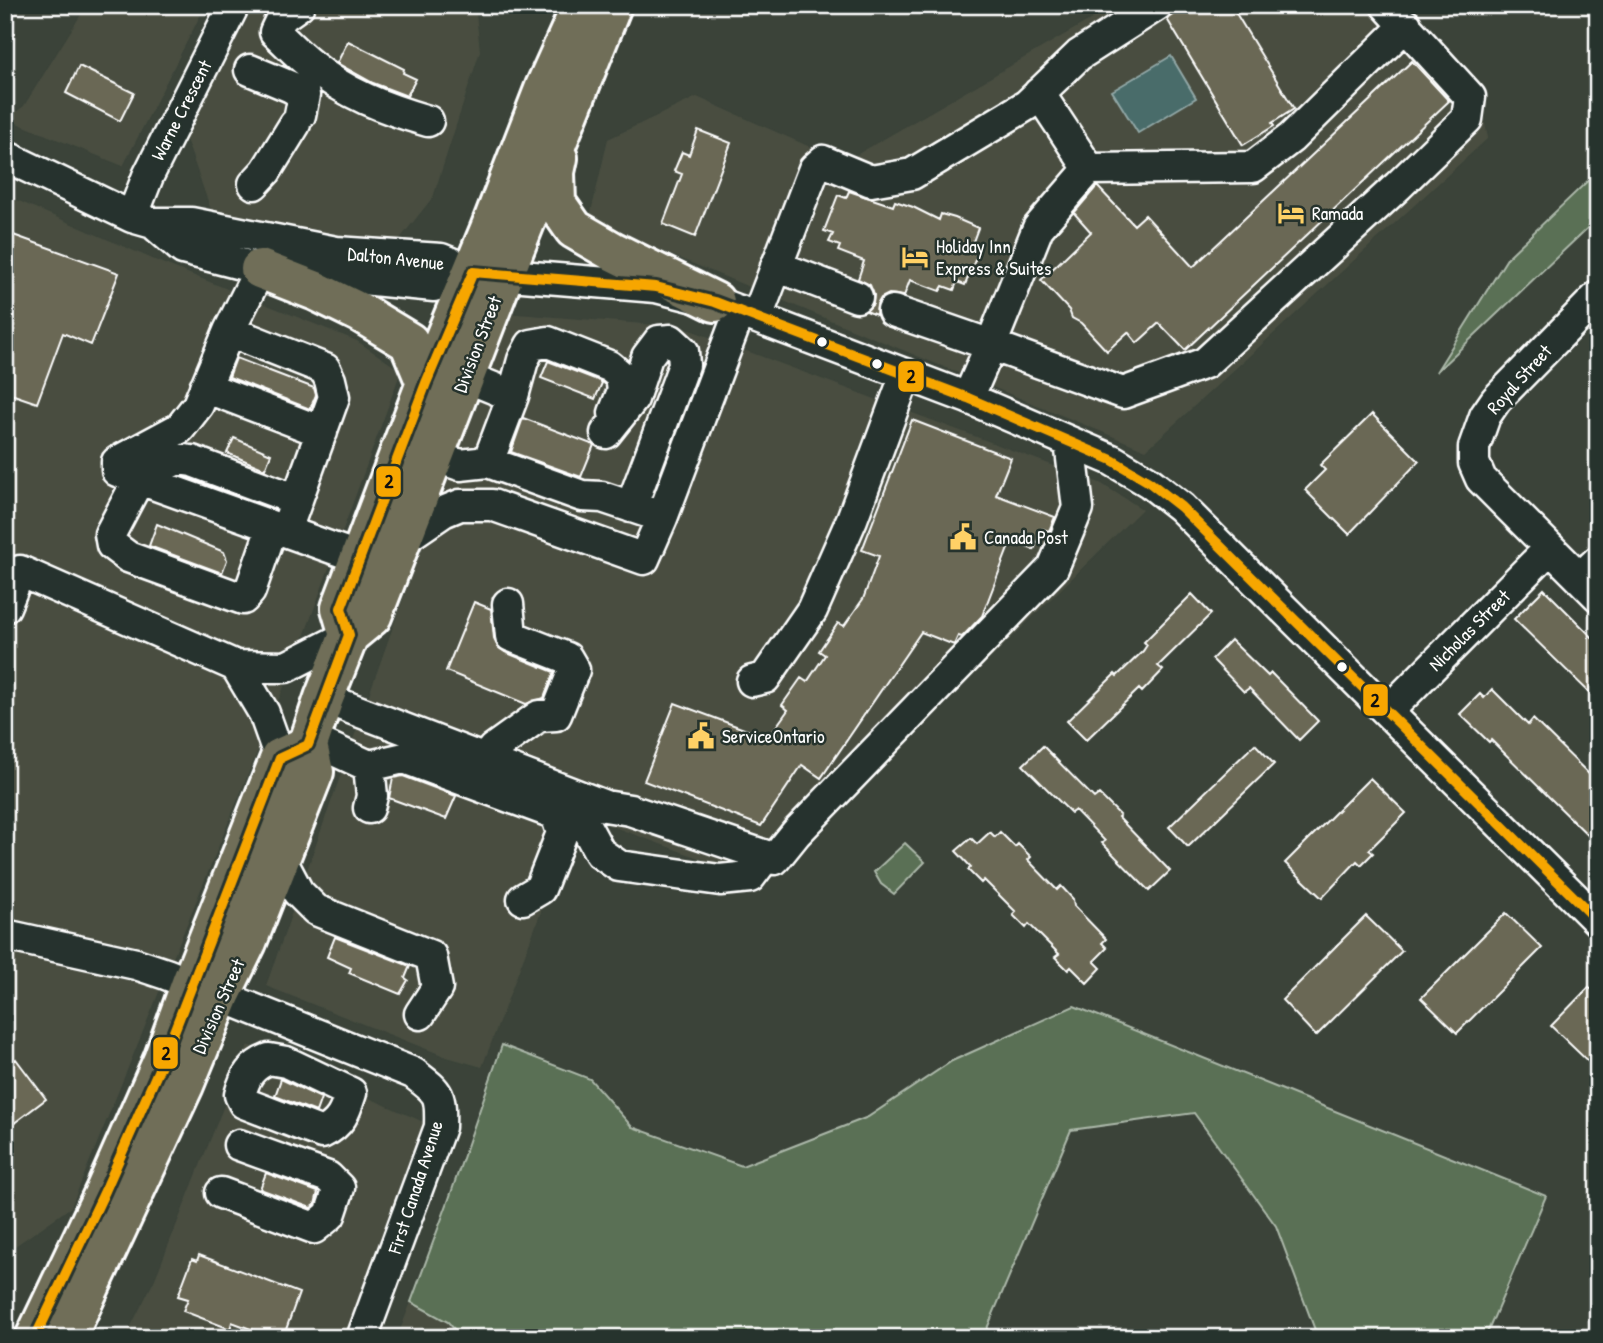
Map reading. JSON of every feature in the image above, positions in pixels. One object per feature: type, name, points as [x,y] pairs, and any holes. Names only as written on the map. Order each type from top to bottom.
[{"type":"main road","name":"Division Street","points":[[66,1338],[184,1085],[206,989],[299,747],[324,698],[349,635],[372,616],[464,376],[488,273],[545,88],[582,5]]},
{"type":"main road","name":"Division Street","points":[[349,635],[341,608],[426,383],[488,273],[568,111],[612,5]]},
{"type":"main road","points":[[568,111],[555,172],[556,203],[574,229],[612,251],[737,310]]},
{"type":"main road","points":[[260,269],[316,291],[361,313],[409,342],[426,383]]},
{"type":"main road","name":"Division Street","points":[[35,1338],[158,1072],[206,989],[247,942],[314,772],[299,747]]},
{"type":"street","name":"Warne Crescent","points":[[142,220],[148,176],[234,5]]},
{"type":"street","points":[[241,5],[275,50],[305,72],[391,111],[428,121]]},
{"type":"street","points":[[299,5],[282,18],[275,32],[311,66],[339,86]]},
{"type":"street","points":[[401,540],[443,512],[460,505],[492,505],[644,559],[662,518],[737,310],[776,266],[814,169],[822,161],[871,181],[912,174],[1027,105],[1079,55],[1157,5]]},
{"type":"street","points":[[893,311],[991,345],[1123,393],[1205,363],[1467,119],[1470,97],[1396,15],[1291,138],[1253,167],[1089,169],[1038,228],[991,345],[968,398]]},
{"type":"street","points":[[250,70],[304,95],[297,119],[266,171],[254,184]]},
{"type":"street","points":[[1039,93],[1089,169]]},
{"type":"street","name":"Dalton Avenue","points":[[5,156],[142,220],[183,249],[260,269],[433,286],[488,273]]},
{"type":"street","name":"Dalton Avenue","points":[[142,220],[191,223],[337,252],[441,259],[488,273]]},
{"type":"street","points":[[776,266],[857,297]]},
{"type":"street","points":[[260,269],[229,331],[198,405],[180,428],[117,462],[117,471],[360,558]]},
{"type":"street","points":[[488,273],[656,287],[737,310],[968,398],[1112,460],[1149,482],[1181,507],[1598,921]]},
{"type":"street","name":"Royal Street","points":[[1592,578],[1550,548],[1481,479],[1474,463],[1474,447],[1482,422],[1496,400],[1598,296]]},
{"type":"street","points":[[229,331],[324,369],[334,397],[297,500],[279,530],[250,591],[243,598],[128,557],[112,545],[110,534],[139,479],[177,459],[192,461],[297,500]]},
{"type":"street","points":[[615,422],[633,399],[647,357],[659,341],[671,340],[683,351],[684,365],[631,507]]},
{"type":"street","points":[[488,462],[513,396],[523,360],[531,345],[548,342],[560,346],[609,366],[621,376],[623,391],[615,422]]},
{"type":"street","points":[[752,681],[765,678],[812,610],[852,519],[906,374]]},
{"type":"street","points":[[464,376],[513,396]]},
{"type":"street","points":[[205,387],[321,432]]},
{"type":"street","points":[[615,422],[668,408]]},
{"type":"street","points":[[324,698],[489,755],[567,792],[605,806],[630,810],[775,859],[796,832],[1053,568],[1078,508],[1070,442]]},
{"type":"street","points":[[433,456],[460,465],[488,462],[582,496],[602,497],[662,518]]},
{"type":"street","name":"Nicholas Street","points":[[1388,711],[1550,548]]},
{"type":"street","points":[[5,607],[20,571],[236,666],[286,667],[349,635]]},
{"type":"street","points":[[489,755],[539,716],[556,715],[573,670],[567,658],[511,636],[508,604]]},
{"type":"street","points":[[236,666],[264,713],[299,747],[369,766],[404,758],[556,814],[562,833],[558,844],[540,889],[523,899]]},
{"type":"street","points":[[369,766],[372,796],[369,808]]},
{"type":"street","points":[[567,792],[600,853],[619,866],[720,880],[750,877],[766,856]]},
{"type":"street","points":[[280,859],[298,892],[316,910],[431,956],[437,988],[420,1014]]},
{"type":"street","name":"First Canada Avenue","points":[[5,935],[136,964],[206,989],[413,1073],[437,1091],[440,1126],[362,1338]]},
{"type":"street","points":[[221,1193],[314,1228],[330,1215],[339,1188],[328,1177],[239,1145]]},
{"type":"shaded area","points":[[87,5],[182,5],[201,14],[123,166],[7,119],[24,106]]},
{"type":"shaded area","points":[[255,5],[475,5],[480,51],[433,197],[398,241],[345,249],[217,227],[185,136]]},
{"type":"shaded area","points":[[1116,5],[1380,5],[1479,95],[1488,138],[1146,450],[589,221],[608,139],[697,97],[844,162]]},
{"type":"shaded area","points":[[5,195],[157,261],[357,341],[401,371],[299,650],[71,1207],[5,1253]]},
{"type":"shaded area","points":[[504,313],[682,327],[1100,483],[1142,509],[764,882],[576,813],[482,1067],[447,1057],[266,986]]},
{"type":"shaded area","points":[[248,1045],[435,1127],[346,1338],[125,1338],[155,1279]]},
{"type":"shaded area","points":[[411,1302],[448,1322],[462,1338],[397,1338]]},
{"type":"green space","points":[[1598,171],[1598,218],[1436,372],[1508,257]]},
{"type":"green space","points":[[905,843],[925,862],[894,894],[881,884],[874,872]]},
{"type":"green space","points":[[1074,1006],[1546,1196],[1485,1338],[1318,1338],[1276,1226],[1194,1113],[1071,1130],[983,1338],[462,1338],[448,1322],[411,1302],[502,1045],[590,1079],[632,1127],[742,1166],[868,1117],[952,1061]]},
{"type":"water","points":[[1171,56],[1196,98],[1138,133],[1112,91]]},
{"type":"building","points":[[1186,5],[1231,5],[1294,109],[1272,123],[1274,126],[1243,145],[1167,19]]},
{"type":"building","points":[[348,41],[404,69],[403,73],[416,79],[407,96],[373,83],[337,63]]},
{"type":"building","name":"Ramada","points":[[1412,61],[1449,101],[1185,350],[1159,323],[1137,343],[1128,332],[1107,351],[1081,323],[1072,318],[1069,310],[1041,280],[1091,232],[1074,213],[1097,186],[1134,225],[1145,215],[1193,267]]},
{"type":"building","points":[[79,66],[134,93],[120,121],[66,93]]},
{"type":"building","points":[[698,130],[731,143],[695,237],[663,224],[682,174],[674,171],[682,152],[689,155]]},
{"type":"building","name":"Holiday Inn Express & Suites","points":[[849,191],[893,206],[895,201],[939,220],[941,214],[955,218],[978,228],[971,247],[979,250],[965,285],[957,282],[954,290],[943,286],[940,291],[910,280],[904,296],[889,294],[881,298],[876,315],[866,311],[873,304],[874,295],[870,285],[858,279],[864,261],[838,251],[840,246],[829,242],[833,234],[824,231],[838,195],[846,198]]},
{"type":"building","points":[[5,232],[119,273],[91,345],[63,333],[37,403],[5,392]]},
{"type":"building","points":[[236,358],[314,388],[316,395],[310,409],[229,377]]},
{"type":"building","points":[[548,361],[600,381],[602,383],[595,399],[541,378]]},
{"type":"building","points":[[1372,414],[1419,461],[1349,534],[1305,490],[1325,470],[1320,465]]},
{"type":"building","points":[[523,418],[594,445],[581,477],[511,452]]},
{"type":"building","points":[[912,420],[1011,458],[996,495],[1055,517],[1049,531],[1042,529],[1034,550],[1011,541],[982,616],[962,637],[958,636],[954,645],[921,632],[821,778],[802,765],[761,826],[644,781],[675,703],[768,738],[788,710],[782,705],[801,678],[807,682],[825,655],[819,651],[838,623],[844,626],[863,599],[879,556],[862,550]]},
{"type":"building","points":[[234,438],[271,454],[265,469],[227,453]]},
{"type":"building","points":[[157,524],[224,552],[227,560],[222,573],[149,546]]},
{"type":"building","points":[[1544,589],[1598,643],[1598,701],[1514,619]]},
{"type":"building","points":[[1192,594],[1211,614],[1158,666],[1163,670],[1142,692],[1139,689],[1086,740],[1067,721],[1143,651],[1147,645],[1144,642]]},
{"type":"building","points":[[474,602],[491,609],[494,638],[498,647],[554,672],[544,698],[526,704],[446,671]]},
{"type":"building","points":[[1231,640],[1268,676],[1271,673],[1318,721],[1299,740],[1249,688],[1244,692],[1212,659]]},
{"type":"building","points":[[1492,689],[1528,725],[1533,719],[1598,783],[1598,845],[1491,740],[1489,742],[1460,714],[1480,694],[1484,698]]},
{"type":"building","points":[[1255,744],[1274,764],[1188,847],[1169,827]]},
{"type":"building","points":[[1043,746],[1094,798],[1099,794],[1170,871],[1149,891],[1102,843],[1105,841],[1075,810],[1071,813],[1023,765]]},
{"type":"building","points":[[403,776],[456,796],[446,819],[389,798],[393,778]]},
{"type":"building","points":[[1370,778],[1406,813],[1369,850],[1373,853],[1361,865],[1357,861],[1322,898],[1285,863]]},
{"type":"building","points":[[990,832],[995,837],[1000,832],[1015,847],[1018,844],[1031,857],[1028,860],[1057,890],[1061,886],[1073,899],[1074,906],[1106,939],[1102,943],[1107,948],[1094,961],[1101,968],[1087,983],[1071,967],[1068,970],[1055,957],[1059,954],[1029,924],[1026,928],[1013,915],[1016,912],[984,880],[981,883],[968,870],[971,867],[956,851],[971,838],[977,844]]},
{"type":"building","points":[[1506,913],[1542,948],[1457,1033],[1421,998]]},
{"type":"building","points":[[1366,916],[1402,951],[1316,1036],[1282,1000]]},
{"type":"building","points":[[335,937],[410,966],[405,978],[408,980],[400,994],[349,973],[351,968],[327,957]]},
{"type":"building","points":[[1589,987],[1598,995],[1598,1071],[1551,1026]]},
{"type":"building","points":[[16,1059],[46,1099],[5,1130],[5,1067]]},
{"type":"building","points":[[281,1079],[321,1098],[316,1112],[275,1096]]},
{"type":"building","points":[[266,1173],[318,1192],[315,1205],[311,1208],[260,1189]]},
{"type":"building","points":[[199,1255],[299,1293],[283,1338],[275,1338],[232,1322],[230,1329],[183,1311],[188,1299],[178,1296],[192,1259],[197,1261]]},
{"type":"transit line","name":"2","points":[[35,1338],[105,1191],[163,1060],[280,758],[308,745],[349,635],[341,608],[426,383],[473,272],[656,287],[715,302],[968,398],[1112,460],[1149,482],[1181,507],[1598,921]]},
{"type":"place","name":"Ramada","points":[[1291,213]]},
{"type":"place","name":"Holiday Inn Express & Suites","points":[[915,257]]},
{"type":"place","name":"Canada Post","points":[[963,537]]},
{"type":"place","name":"ServiceOntario","points":[[701,736]]}]
